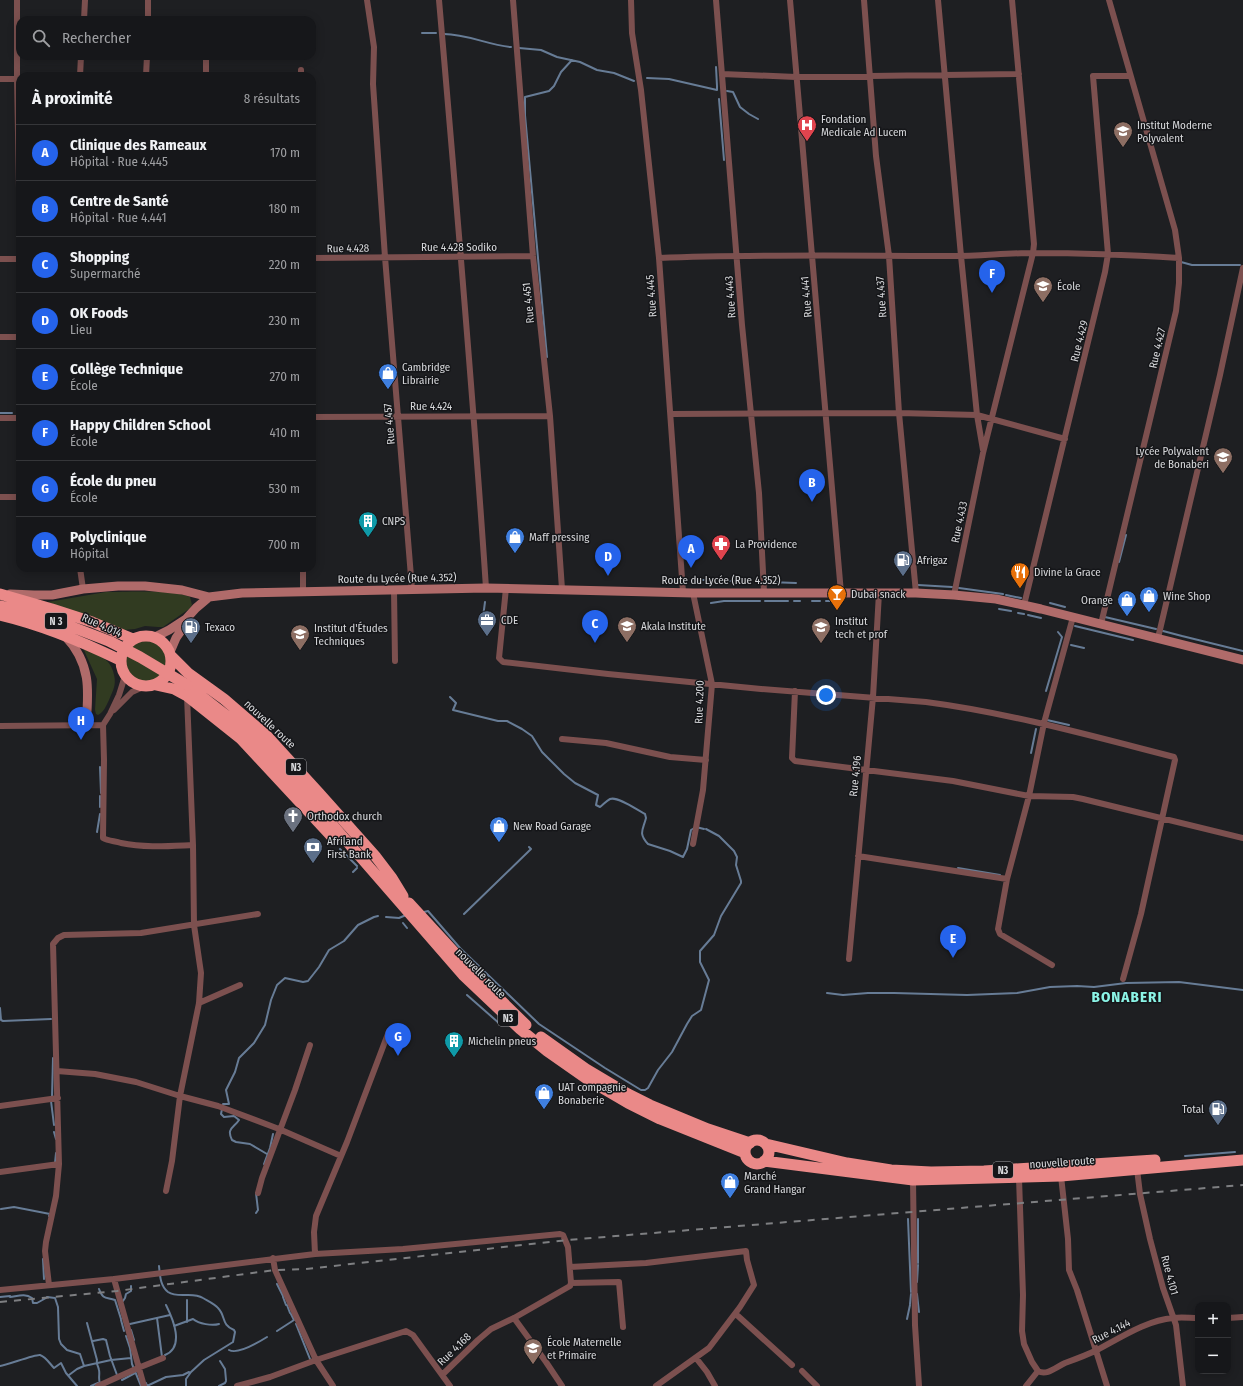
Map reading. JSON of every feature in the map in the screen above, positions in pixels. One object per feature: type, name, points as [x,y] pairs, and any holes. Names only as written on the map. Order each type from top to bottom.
[{"type":"highway","points":[[0,593],[92,622],[133,639]]},
{"type":"highway","name":"Rue 4.014","points":[[0,606],[25,611],[68,624],[111,642],[140,657],[187,690]]},
{"type":"highway","points":[[0,615],[45,627],[86,643],[120,660]]},
{"type":"highway","points":[[140,636],[155,637],[167,646],[171,654],[169,673],[156,685],[143,687],[136,685],[125,676],[121,669],[120,660],[124,648],[133,639],[140,636]]},
{"type":"highway","name":"nouvelle route","points":[[171,654],[188,673],[224,699],[267,736],[376,857],[392,878],[400,898]]},
{"type":"highway","name":"nouvelle route","points":[[156,685],[187,690],[236,723],[265,749],[324,813],[333,819],[400,898],[496,996],[549,1043],[586,1069],[628,1094],[748,1148]]},
{"type":"highway","name":"nouvelle route","points":[[187,690],[241,739],[380,888],[400,898]]},
{"type":"highway","points":[[755,1140],[766,1144],[769,1153],[764,1161],[755,1164],[747,1159],[748,1148],[755,1140]]},
{"type":"highway","name":"nouvelle route","points":[[766,1144],[847,1163],[891,1170],[931,1172],[984,1171],[1090,1165],[1243,1152]]},
{"type":"highway","name":"nouvelle route","points":[[764,1161],[913,1180],[1061,1176],[1243,1160]]},
{"type":"main road","points":[[0,593],[34,595],[118,586],[145,586],[182,590],[209,597]]},
{"type":"main road","name":"Route du Lycée (Rue 4.352)","points":[[209,597],[242,593],[303,593],[486,588],[693,593],[916,593],[954,595],[996,599],[1243,660]]},
{"type":"main road","points":[[155,637],[186,619],[209,597]]},
{"type":"main road","points":[[171,654],[176,638],[196,608]]},
{"type":"main road","points":[[63,634],[75,646],[80,655],[87,679],[88,698],[86,725]]},
{"type":"street","points":[[17,0],[17,16]]},
{"type":"street","points":[[84,16],[85,0]]},
{"type":"street","points":[[148,0],[148,16]]},
{"type":"street","name":"Rue 4.457","points":[[367,0],[374,47],[373,84],[385,257],[412,590]]},
{"type":"street","points":[[439,0],[474,416],[486,588]]},
{"type":"street","name":"Rue 4.451","points":[[513,0],[533,256],[550,416],[562,589]]},
{"type":"street","name":"Rue 4.445","points":[[631,0],[632,33],[641,90],[659,258],[683,592]]},
{"type":"street","name":"Rue 4.443","points":[[716,0],[724,111],[738,256],[742,325],[759,493],[764,592]]},
{"type":"street","name":"Rue 4.441","points":[[790,0],[841,593]]},
{"type":"street","name":"Rue 4.437","points":[[864,0],[871,75],[876,156],[889,256],[899,414],[916,593]]},
{"type":"street","points":[[938,0],[961,256],[977,415],[983,453]]},
{"type":"street","name":"Rue 4.433","points":[[954,595],[983,453],[1034,244],[1012,0]]},
{"type":"street","name":"Rue 4.427","points":[[1101,624],[1176,311],[1180,258],[1175,230],[1109,0]]},
{"type":"street","points":[[18,60],[18,72]]},
{"type":"street","points":[[80,72],[82,60]]},
{"type":"street","points":[[146,60],[146,72]]},
{"type":"street","points":[[206,60],[206,72]]},
{"type":"street","points":[[722,74],[796,77],[1019,74]]},
{"type":"street","name":"Rue 4.429","points":[[1024,606],[1066,438],[1108,254],[1093,76],[1130,76]]},
{"type":"street","points":[[0,79],[16,79]]},
{"type":"street","points":[[659,258],[738,256],[961,256],[1033,253],[1108,254],[1180,258]]},
{"type":"street","name":"Rue 4.428 Sodiko","points":[[385,257],[533,256]]},
{"type":"street","name":"Rue 4.428","points":[[316,258],[385,257]]},
{"type":"street","points":[[0,259],[16,259]]},
{"type":"street","points":[[1158,638],[1242,278],[1243,268]]},
{"type":"street","points":[[0,337],[16,337]]},
{"type":"street","points":[[671,414],[751,413],[977,415],[1066,438]]},
{"type":"street","name":"Rue 4.424","points":[[316,416],[550,416]]},
{"type":"street","points":[[0,418],[16,418]]},
{"type":"street","points":[[0,497],[16,497]]},
{"type":"street","points":[[81,572],[83,589]]},
{"type":"street","points":[[303,572],[303,593]]},
{"type":"street","points":[[506,588],[499,658],[501,661],[608,674],[953,705],[980,709],[1044,723],[1174,757],[1175,760],[1141,914],[1123,979]]},
{"type":"street","points":[[394,590],[395,661]]},
{"type":"street","name":"Rue 4.200","points":[[693,593],[712,684],[703,790],[693,844]]},
{"type":"street","name":"Rue 4.196","points":[[849,959],[873,697],[879,593]]},
{"type":"street","points":[[1052,965],[1000,934],[998,929],[1007,879],[1028,796],[1044,723],[1073,617]]},
{"type":"street","points":[[125,676],[122,688],[110,714],[103,725],[103,838],[144,846],[157,847],[193,845]]},
{"type":"street","points":[[110,714],[132,692],[143,687]]},
{"type":"street","points":[[166,1191],[172,1161],[180,1096],[199,1003],[201,973],[194,925],[193,845],[187,690]]},
{"type":"street","points":[[795,691],[793,760],[795,761],[953,781],[1028,796],[1072,797],[1162,817],[1243,838]]},
{"type":"street","points":[[0,726],[103,725]]},
{"type":"street","points":[[562,739],[606,744],[659,755],[706,760]]},
{"type":"street","points":[[858,856],[1007,879]]},
{"type":"street","points":[[49,1285],[45,1252],[56,1196],[58,1164],[58,1098],[53,944],[58,938],[64,935],[141,933],[258,914]]},
{"type":"street","points":[[199,1003],[240,985]]},
{"type":"street","points":[[315,1254],[314,1232],[316,1216],[341,1156],[389,1031]]},
{"type":"street","points":[[258,1193],[279,1129],[295,1090],[310,1046]]},
{"type":"street","points":[[57,1071],[95,1074],[136,1082],[225,1108],[279,1129],[341,1156]]},
{"type":"street","points":[[0,1106],[58,1098]]},
{"type":"street","points":[[0,1172],[58,1164]]},
{"type":"street","name":"Rue 4.101","points":[[1137,1169],[1140,1194],[1150,1239],[1163,1288],[1176,1325],[1183,1386]]},
{"type":"street","points":[[1061,1176],[1068,1239],[1068,1266],[1107,1386]]},
{"type":"street","points":[[1019,1178],[1023,1295],[1022,1331],[1024,1344],[1038,1371],[1026,1386]]},
{"type":"street","points":[[913,1180],[915,1325],[919,1386]]},
{"type":"street","points":[[0,1290],[114,1279],[273,1258],[403,1249],[560,1234],[563,1235],[568,1247],[571,1283],[619,1282],[623,1327]]},
{"type":"street","points":[[570,1267],[646,1263],[746,1251],[754,1285],[735,1314],[709,1348],[656,1386]]},
{"type":"street","points":[[273,1258],[275,1270],[316,1360],[332,1386]]},
{"type":"street","points":[[114,1279],[144,1386]]},
{"type":"street","name":"Rue 4.168","points":[[316,1360],[406,1331],[413,1335],[442,1375],[491,1329],[568,1288],[571,1283]]},
{"type":"street","points":[[735,1314],[792,1365]]},
{"type":"street","points":[[1231,1318],[1243,1317]]},
{"type":"street","points":[[514,1318],[562,1386]]},
{"type":"street","name":"Rue 4.144","points":[[1038,1371],[1042,1374],[1047,1373],[1058,1366],[1095,1351],[1127,1333],[1160,1321],[1173,1318],[1195,1318]]},
{"type":"street","points":[[98,1386],[106,1384],[138,1368],[163,1358]]},
{"type":"street","points":[[696,1358],[707,1372],[715,1386]]},
{"type":"street","points":[[237,1386],[270,1377],[316,1360]]},
{"type":"street","points":[[802,1371],[817,1386]]},
{"type":"street","points":[[442,1375],[450,1386]]},
{"type":"green space","points":[[106,592],[182,594],[190,597],[192,605],[189,609],[163,627],[145,626],[123,630],[48,602]]},
{"type":"green space","points":[[142,641],[150,641],[157,644],[163,650],[166,661],[163,672],[157,678],[150,681],[142,681],[135,678],[129,672],[126,665],[126,657],[129,650],[135,644]]},
{"type":"green space","points":[[83,648],[105,659],[111,666],[114,675],[115,683],[109,700],[105,709],[98,715],[96,714],[95,710],[97,679]]},
{"type":"waterway","points":[[422,33],[436,33]]},
{"type":"waterway","points":[[444,34],[453,34],[511,47]]},
{"type":"waterway","points":[[519,48],[541,50],[557,57],[580,62],[597,70],[614,73],[634,81]]},
{"type":"waterway","points":[[547,357],[525,115],[525,97],[549,91],[554,86],[561,72],[572,60]]},
{"type":"waterway","points":[[647,78],[669,79],[717,90],[716,67]]},
{"type":"waterway","points":[[727,91],[733,92],[740,107],[758,119]]},
{"type":"waterway","points":[[719,99],[724,160]]},
{"type":"waterway","points":[[1181,262],[1192,265],[1240,265]]},
{"type":"waterway","points":[[0,413],[12,413]]},
{"type":"waterway","points":[[1119,562],[1126,535]]},
{"type":"waterway","points":[[692,580],[710,580]]},
{"type":"waterway","points":[[724,581],[736,581]]},
{"type":"waterway","points":[[769,582],[796,583]]},
{"type":"waterway","points":[[918,585],[952,587]]},
{"type":"waterway","points":[[959,588],[1003,594]]},
{"type":"waterway","points":[[1006,595],[1021,598]]},
{"type":"waterway","points":[[711,603],[724,601],[760,601]]},
{"type":"waterway","points":[[765,601],[788,601]]},
{"type":"waterway","points":[[794,601],[800,601]]},
{"type":"waterway","points":[[812,601],[820,601]]},
{"type":"waterway","points":[[826,601],[833,601]]},
{"type":"waterway","points":[[483,617],[485,602]]},
{"type":"waterway","points":[[1050,603],[1065,607]]},
{"type":"waterway","points":[[999,609],[1011,611]]},
{"type":"waterway","points":[[1018,613],[1024,614]]},
{"type":"waterway","points":[[1028,615],[1041,618]]},
{"type":"waterway","points":[[1105,617],[1156,629]]},
{"type":"waterway","points":[[1075,626],[1133,640]]},
{"type":"waterway","points":[[1163,631],[1182,636]]},
{"type":"waterway","points":[[1046,691],[1062,637],[1058,632]]},
{"type":"waterway","points":[[1182,636],[1243,651]]},
{"type":"waterway","points":[[1071,645],[1084,648]]},
{"type":"waterway","points":[[450,697],[456,703],[453,710],[498,721],[507,721],[532,736],[542,752],[564,774],[575,783],[598,795],[596,805],[600,807],[610,799],[613,799],[622,801],[645,814],[646,818],[642,834],[648,844],[683,857],[687,849],[691,830],[696,827],[704,829]]},
{"type":"waterway","points":[[1047,720],[1069,725]]},
{"type":"waterway","points":[[1031,753],[1036,729]]},
{"type":"waterway","points":[[100,767],[101,793]]},
{"type":"waterway","points":[[100,796],[100,807]]},
{"type":"waterway","points":[[97,832],[100,814]]},
{"type":"waterway","points":[[706,829],[719,836],[734,851],[737,857],[736,865],[741,881],[721,916],[714,935],[700,951],[700,962],[709,980]]},
{"type":"waterway","points":[[464,914],[531,849],[529,847]]},
{"type":"waterway","points":[[340,849],[357,866]]},
{"type":"waterway","points":[[353,872],[357,868]]},
{"type":"waterway","points":[[958,868],[1000,875]]},
{"type":"waterway","points":[[424,912],[428,911],[460,948],[539,1024],[641,1090],[648,1088],[658,1070],[672,1052],[692,1016],[701,1010],[709,980]]},
{"type":"waterway","points":[[386,917],[399,918],[406,915]]},
{"type":"waterway","points":[[267,1154],[250,1144],[232,1140],[230,1136],[231,1128],[239,1120],[234,1116],[224,1117],[221,1114],[223,1104],[229,1104],[226,1090],[235,1072],[239,1058],[254,1043],[265,1025],[271,1000],[277,985],[285,978],[303,982],[308,981],[319,967],[329,950],[344,941],[358,925],[378,916]]},
{"type":"waterway","points":[[403,923],[407,928]]},
{"type":"waterway","points":[[827,993],[843,995],[868,993],[967,995],[1017,993],[1050,987],[1094,987],[1126,983],[1179,982],[1243,990]]},
{"type":"waterway","points":[[467,995],[500,1024]]},
{"type":"waterway","points":[[0,1008],[1,1020],[3,1021],[51,1019]]},
{"type":"waterway","points":[[52,1097],[53,1058]]},
{"type":"waterway","points":[[51,1101],[54,1125]]},
{"type":"waterway","points":[[54,1132],[56,1139]]},
{"type":"waterway","points":[[264,1164],[273,1134]]},
{"type":"waterway","points":[[1185,1156],[1235,1152]]},
{"type":"waterway","points":[[55,1163],[56,1153]]},
{"type":"waterway","points":[[256,1193],[258,1210],[256,1213]]},
{"type":"waterway","points":[[1,1209],[14,1207],[50,1214],[49,1216]]},
{"type":"waterway","points":[[908,1219],[911,1292]]},
{"type":"waterway","points":[[918,1219],[918,1263]]},
{"type":"waterway","points":[[43,1259],[44,1279]]},
{"type":"waterway","points":[[917,1282],[918,1265]]},
{"type":"waterway","points":[[159,1266],[160,1277],[165,1290],[177,1295],[199,1296],[211,1303],[220,1311],[227,1326],[235,1332],[233,1342],[204,1360],[191,1372],[186,1379],[186,1386]]},
{"type":"waterway","points":[[277,1284],[283,1296]]},
{"type":"waterway","points":[[123,1301],[126,1294],[131,1291],[131,1286]]},
{"type":"waterway","points":[[99,1289],[103,1297],[115,1300],[121,1319]]},
{"type":"waterway","points":[[910,1304],[911,1294]]},
{"type":"waterway","points":[[917,1294],[919,1312]]},
{"type":"waterway","points":[[10,1297],[21,1295],[27,1296],[32,1298],[33,1303],[37,1303]]},
{"type":"waterway","points":[[0,1297],[10,1296]]},
{"type":"waterway","points":[[47,1297],[55,1298],[58,1307],[59,1339],[61,1344],[67,1350],[80,1354],[84,1366]]},
{"type":"waterway","points":[[283,1297],[286,1305]]},
{"type":"waterway","points":[[37,1303],[46,1298]]},
{"type":"waterway","points":[[187,1300],[187,1322]]},
{"type":"waterway","points":[[165,1355],[175,1346],[176,1339],[176,1332],[172,1318],[166,1305]]},
{"type":"waterway","points":[[287,1305],[290,1313]]},
{"type":"waterway","points":[[907,1319],[910,1305]]},
{"type":"waterway","points":[[277,1331],[294,1320],[291,1314]]},
{"type":"waterway","points":[[130,1324],[170,1315]]},
{"type":"waterway","points":[[157,1318],[162,1357]]},
{"type":"waterway","points":[[174,1326],[193,1319],[206,1324],[219,1324]]},
{"type":"waterway","points":[[121,1320],[124,1331]]},
{"type":"waterway","points":[[87,1323],[97,1360],[100,1383]]},
{"type":"waterway","points":[[296,1324],[310,1359]]},
{"type":"waterway","points":[[131,1330],[134,1340]]},
{"type":"waterway","points":[[126,1336],[130,1348],[132,1364],[141,1386]]},
{"type":"waterway","points":[[229,1350],[238,1351],[254,1345],[267,1337]]},
{"type":"waterway","points":[[93,1341],[103,1339],[106,1340],[117,1375]]},
{"type":"waterway","points":[[0,1366],[40,1355],[54,1368],[61,1363],[66,1373],[77,1386]]},
{"type":"waterway","points":[[69,1375],[84,1366],[111,1360],[131,1358]]},
{"type":"waterway","points":[[220,1361],[225,1369],[226,1380]]},
{"type":"waterway","points":[[146,1383],[147,1386],[166,1377],[183,1375],[189,1372]]},
{"type":"waterway","points":[[122,1380],[135,1373]]},
{"type":"waterway","points":[[219,1386],[226,1381]]},
{"type":"waterway","points":[[91,1386],[98,1383]]},
{"type":"railway","points":[[0,1302],[117,1291],[275,1270],[306,1269],[567,1240],[1243,1185]]},
{"type":"place","name":"Fondation Medicale Ad Lucem","points":[[807,142]]},
{"type":"place","name":"Institut Moderne Polyvalent","points":[[1123,148]]},
{"type":"place","name":"Happy Children School","points":[[992,293]]},
{"type":"place","name":"École","points":[[1043,303]]},
{"type":"place","name":"Cambridge Librairie","points":[[388,390]]},
{"type":"place","name":"Lycée Polyvalent de Bonaberi","points":[[1223,474]]},
{"type":"place","name":"Centre de Santé","points":[[812,502]]},
{"type":"place","name":"CNPS","points":[[368,538]]},
{"type":"place","name":"Maff pressing","points":[[515,554]]},
{"type":"place","name":"La Providence","points":[[721,561]]},
{"type":"place","name":"Clinique des Rameaux","points":[[691,568]]},
{"type":"place","name":"OK Foods","points":[[608,576]]},
{"type":"place","name":"Afrigaz","points":[[903,577]]},
{"type":"place","name":"Divine la Grace","points":[[1020,589]]},
{"type":"place","name":"Dubai snack","points":[[837,611]]},
{"type":"place","name":"Wine Shop","points":[[1149,613]]},
{"type":"place","name":"Orange","points":[[1127,617]]},
{"type":"place","name":"CDE","points":[[487,637]]},
{"type":"place","name":"Shopping","points":[[595,643]]},
{"type":"place","name":"Akala Institute","points":[[627,643]]},
{"type":"place","name":"Texaco","points":[[191,644]]},
{"type":"place","name":"Institut tech et prof","points":[[821,644]]},
{"type":"place","name":"Institut d'Études Techniques","points":[[300,651]]},
{"type":"place","name":"Polyclinique","points":[[81,740]]},
{"type":"place","name":"Orthodox church","points":[[293,833]]},
{"type":"place","name":"New Road Garage","points":[[499,843]]},
{"type":"place","name":"Afriland First Bank","points":[[313,864]]},
{"type":"place","name":"Collège Technique","points":[[953,958]]},
{"type":"place","name":"École du pneu","points":[[398,1056]]},
{"type":"place","name":"Michelin pneus","points":[[454,1058]]},
{"type":"place","name":"UAT compagnie Bonaberie","points":[[544,1110]]},
{"type":"place","name":"Total","points":[[1218,1126]]},
{"type":"place","name":"Marché Grand Hangar","points":[[730,1199]]},
{"type":"place","name":"École Maternelle et Primaire","points":[[533,1365]]},
{"type":"district","name":"BONABERI","points":[[1127,997]]}]
